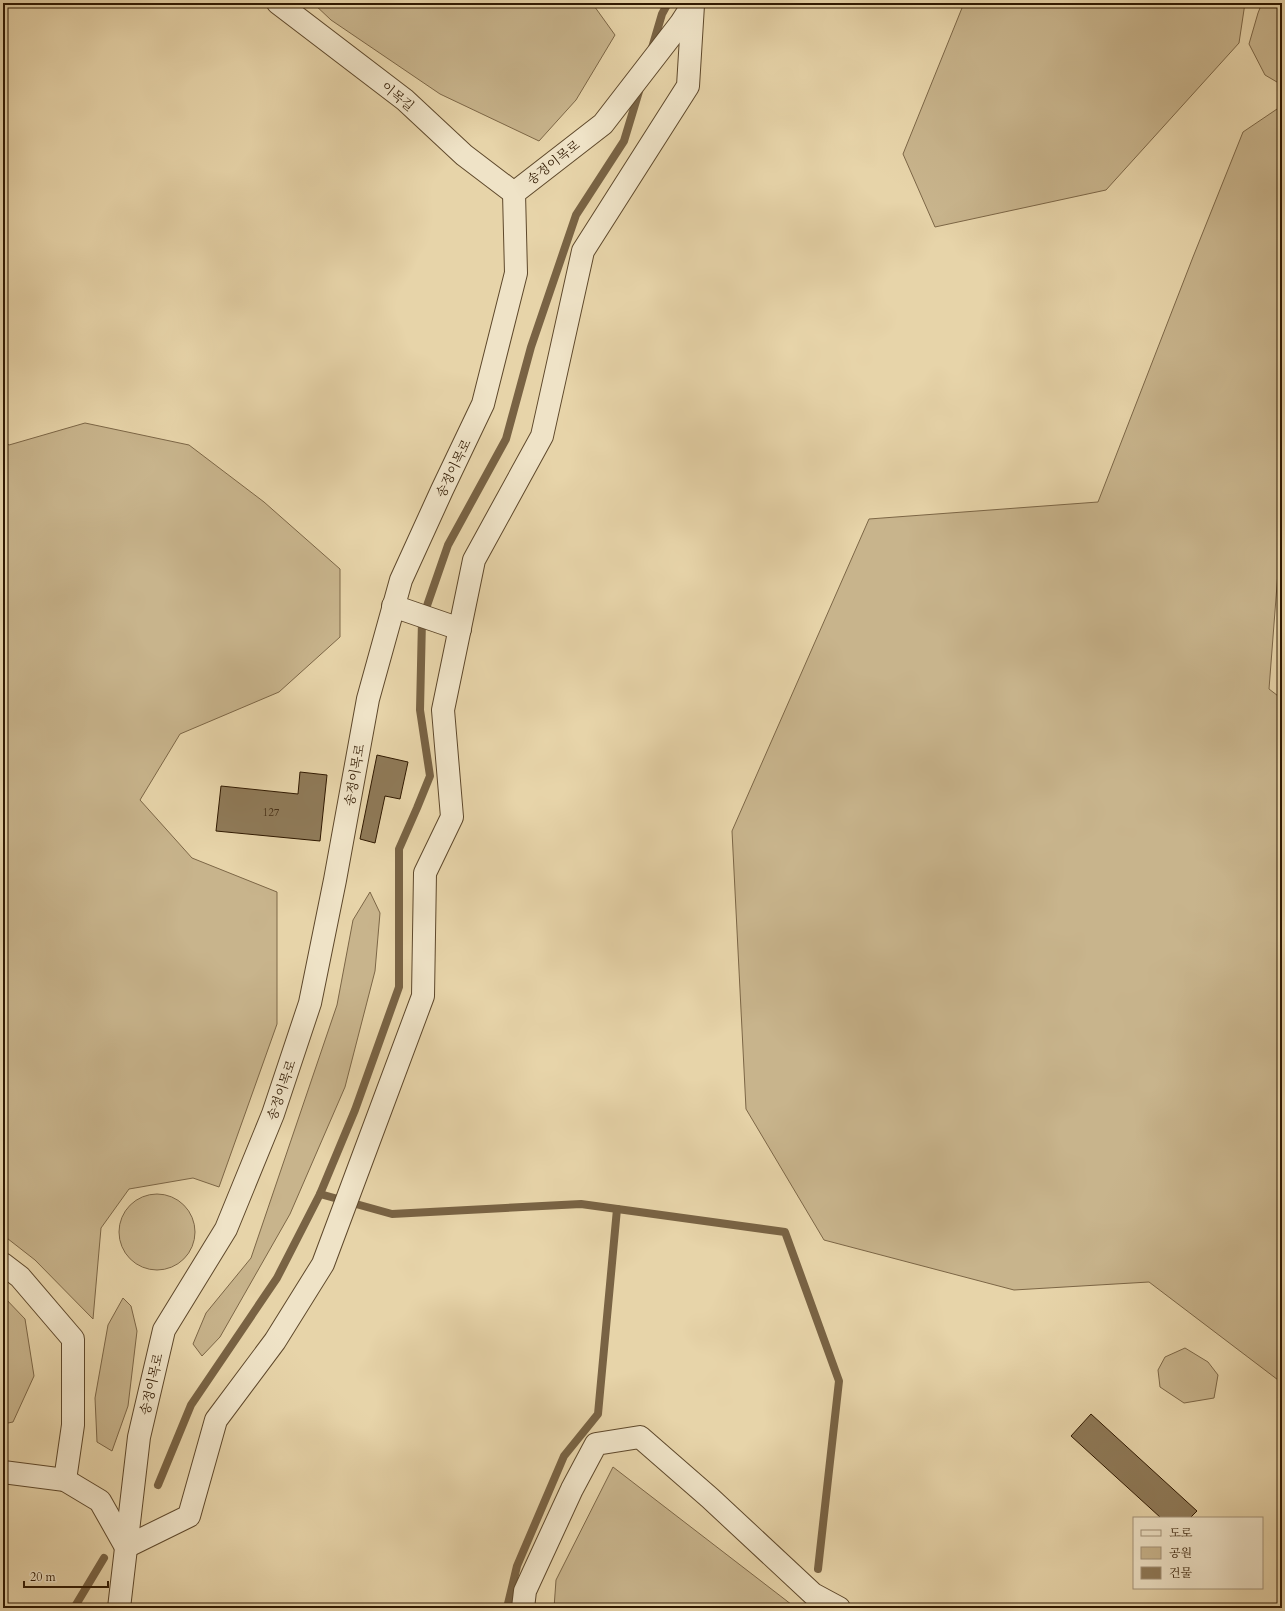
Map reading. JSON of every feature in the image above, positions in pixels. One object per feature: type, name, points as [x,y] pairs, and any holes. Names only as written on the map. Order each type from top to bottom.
[{"type":"street","name":"이목길","points":[[278,3],[405,100],[464,155],[514,193]]},
{"type":"street","name":"송정이목로","points":[[119,1608],[139,1437],[164,1330],[226,1230],[273,1114],[310,1003],[335,880],[368,700],[394,606],[404,574],[483,404],[516,273],[514,193],[603,124],[693,4]]},
{"type":"street","points":[[3,1472],[64,1480],[100,1500],[126,1547],[189,1516],[216,1420],[275,1340],[323,1264],[423,996],[425,872],[452,817],[443,710],[474,560],[542,436],[582,251],[688,86],[693,4]]},
{"type":"street","points":[[394,606],[460,629]]},
{"type":"street","points":[[3,1264],[20,1277],[73,1339],[73,1425],[64,1480]]},
{"type":"street","points":[[523,1608],[525,1591],[572,1489],[596,1444],[640,1437],[710,1498],[814,1594],[839,1608]]},
{"type":"green space","points":[[313,3],[592,3],[615,35],[576,100],[539,141],[440,94],[331,20]]},
{"type":"green space","points":[[964,3],[1245,3],[1239,43],[1106,190],[935,227],[903,154]]},
{"type":"green space","points":[[1262,3],[1282,3],[1282,85],[1265,75],[1249,44]]},
{"type":"green space","points":[[1280,107],[1282,110],[1282,520],[1269,689],[1282,699],[1282,1383],[1149,1282],[1014,1290],[824,1240],[746,1109],[732,831],[869,519],[1098,502],[1243,132]]},
{"type":"green space","points":[[85,423],[189,445],[264,502],[340,569],[340,637],[279,692],[180,734],[140,800],[192,858],[277,892],[277,1024],[219,1187],[193,1178],[129,1189],[101,1228],[93,1319],[35,1260],[3,1235],[3,441],[9,445]]},
{"type":"green space","points":[[370,892],[380,913],[375,971],[345,1087],[290,1214],[220,1337],[202,1356],[193,1344],[206,1313],[251,1258],[337,1005],[353,920]]},
{"type":"green space","points":[[157,1194],[171,1197],[184,1205],[192,1218],[195,1232],[192,1246],[184,1259],[171,1267],[157,1270],[143,1267],[130,1259],[122,1246],[119,1232],[122,1218],[130,1205],[143,1197]]},
{"type":"green space","points":[[3,1296],[25,1319],[34,1376],[13,1422],[3,1424]]},
{"type":"green space","points":[[123,1298],[131,1306],[137,1331],[128,1406],[112,1451],[97,1442],[95,1398],[108,1325]]},
{"type":"green space","points":[[1185,1348],[1208,1362],[1218,1375],[1214,1398],[1184,1403],[1160,1387],[1158,1370],[1165,1357]]},
{"type":"green space","points":[[613,1467],[796,1608],[554,1608],[556,1580]]},
{"type":"building","points":[[377,755],[408,762],[400,799],[385,796],[375,843],[360,839]]},
{"type":"building","points":[[300,772],[327,775],[320,841],[216,831],[221,786],[298,794]]},
{"type":"building","points":[[1091,1414],[1197,1511],[1191,1517],[1160,1517],[1071,1436]]},
{"type":"waterway","points":[[652,48],[662,14],[668,3]]},
{"type":"waterway","points":[[158,1485],[191,1405],[277,1278],[320,1194],[355,1110],[399,987],[399,849],[430,776],[420,710],[422,620],[448,545],[506,439],[531,347],[576,215],[624,141],[640,88]]},
{"type":"waterway","points":[[320,1194],[392,1214],[581,1204],[785,1232],[839,1381],[818,1569]]},
{"type":"waterway","points":[[507,1608],[517,1566],[564,1456],[598,1414],[617,1209]]},
{"type":"waterway","points":[[74,1608],[104,1558]]}]
